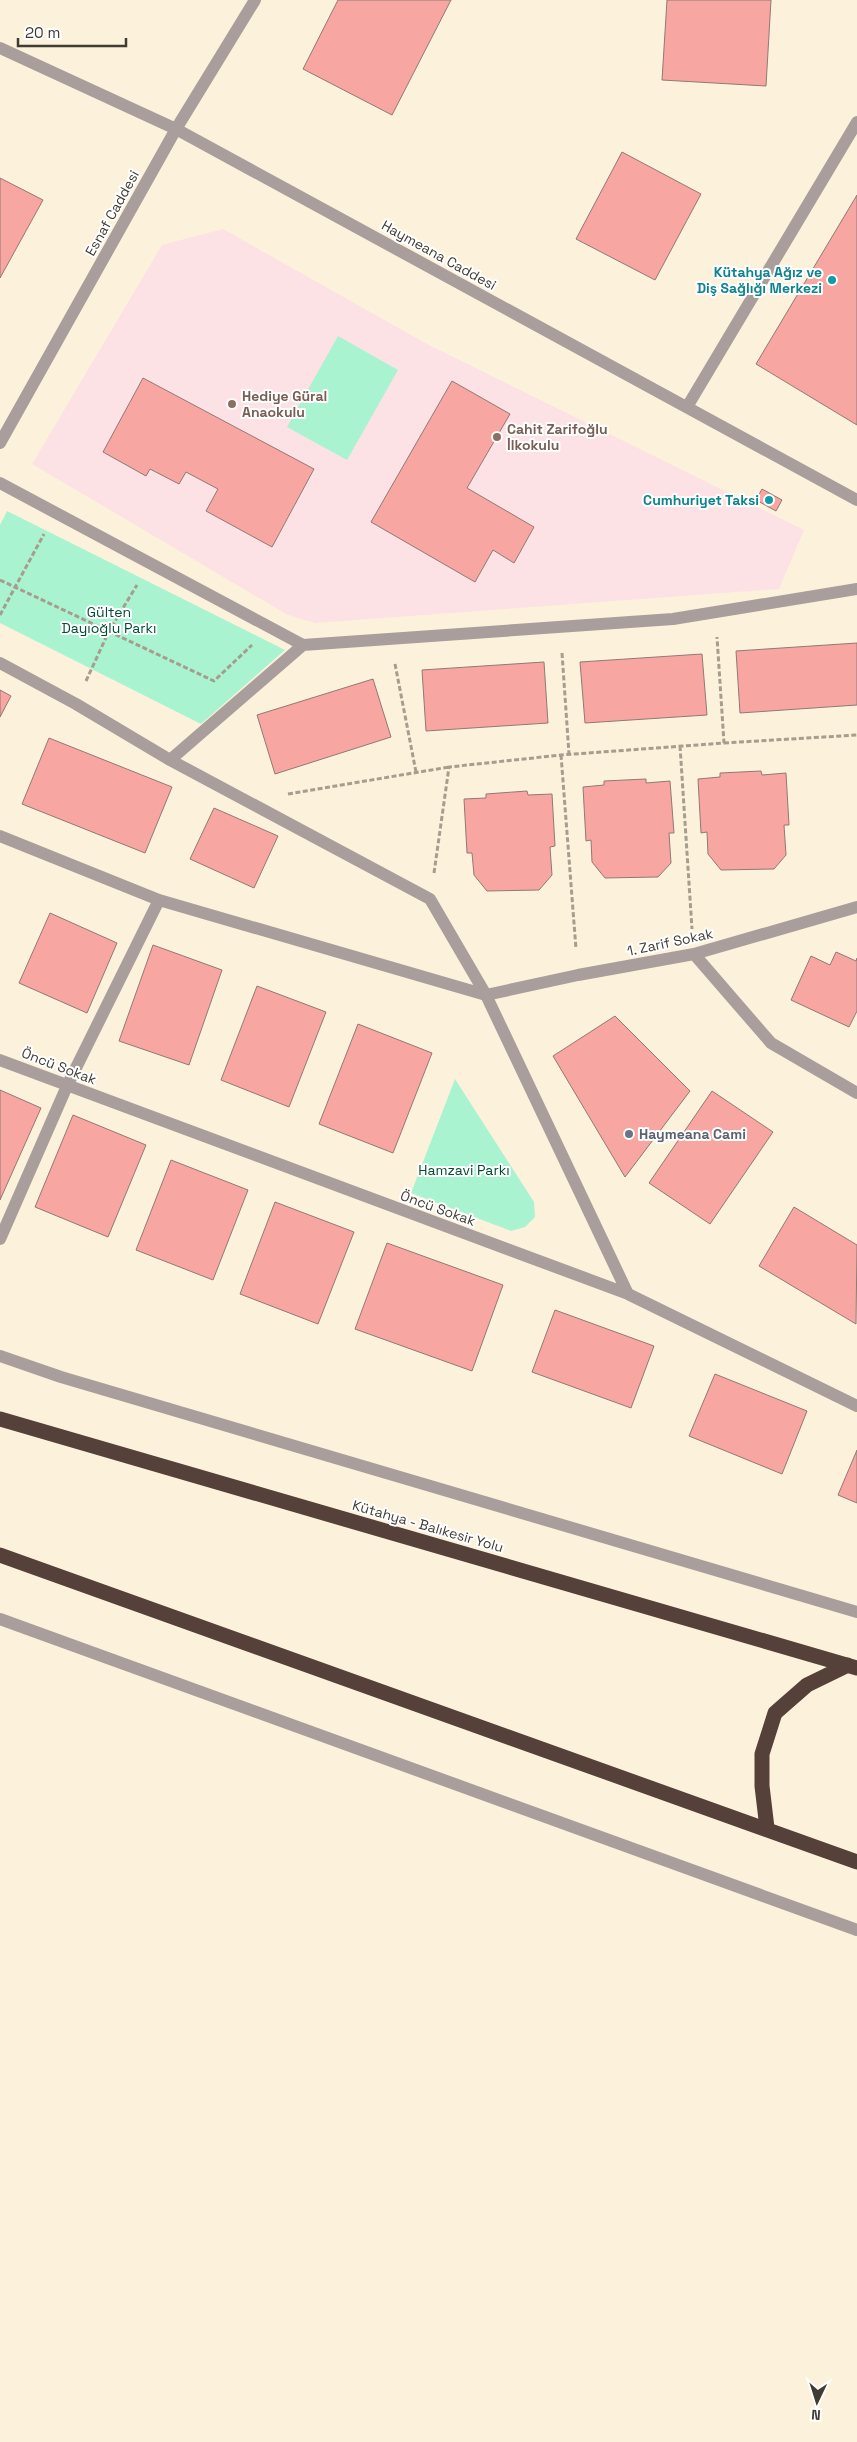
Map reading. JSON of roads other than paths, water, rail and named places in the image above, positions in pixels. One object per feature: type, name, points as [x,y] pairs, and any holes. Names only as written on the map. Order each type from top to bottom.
[{"type":"highway","name":"Kütahya - Balıkesir Yolu","points":[[0,1419],[852,1666]]},
{"type":"highway","points":[[0,1556],[767,1828],[857,1862]]},
{"type":"highway","name":"Kütahya - Balıkesir Yolu","points":[[767,1828],[762,1786],[762,1754],[776,1713],[806,1685],[852,1666]]},
{"type":"street","name":"Esnaf Caddesi","points":[[0,443],[176,129],[255,0]]},
{"type":"street","name":"Haymeana Caddesi","points":[[0,48],[176,129],[857,500]]},
{"type":"street","points":[[687,407],[857,122]]},
{"type":"street","points":[[0,483],[303,645],[674,618],[857,589]]},
{"type":"street","points":[[170,760],[303,645]]},
{"type":"street","points":[[0,664],[76,704],[170,760],[430,899],[486,995],[628,1294]]},
{"type":"street","points":[[0,836],[159,900],[486,995]]},
{"type":"street","points":[[0,1239],[67,1086],[159,900]]},
{"type":"street","name":"1. Zarif Sokak","points":[[486,995],[578,975],[694,954],[857,907]]},
{"type":"street","points":[[694,954],[771,1042],[857,1093]]},
{"type":"street","name":"Öncü Sokak","points":[[0,1060],[628,1294],[857,1406]]},
{"type":"street","points":[[0,1356],[71,1380],[857,1612]]},
{"type":"street","points":[[0,1619],[857,1930]]},
{"type":"place","name":"Kütahya Ağız ve Diş Sağlığı Merkezi","points":[[832,280]]},
{"type":"place","name":"Hediye Güral Anaokulu","points":[[232,404]]},
{"type":"place","name":"Cahit Zarifoğlu İlkokulu","points":[[497,437]]},
{"type":"place","name":"Cumhuriyet Taksi","points":[[769,500]]},
{"type":"place","name":"Haymeana Cami","points":[[629,1134]]},
{"type":"park label","name":"Gülten Dayıoğlu Parkı","points":[[109,620]]},
{"type":"park label","name":"Hamzavi Parkı","points":[[464,1170]]}]
